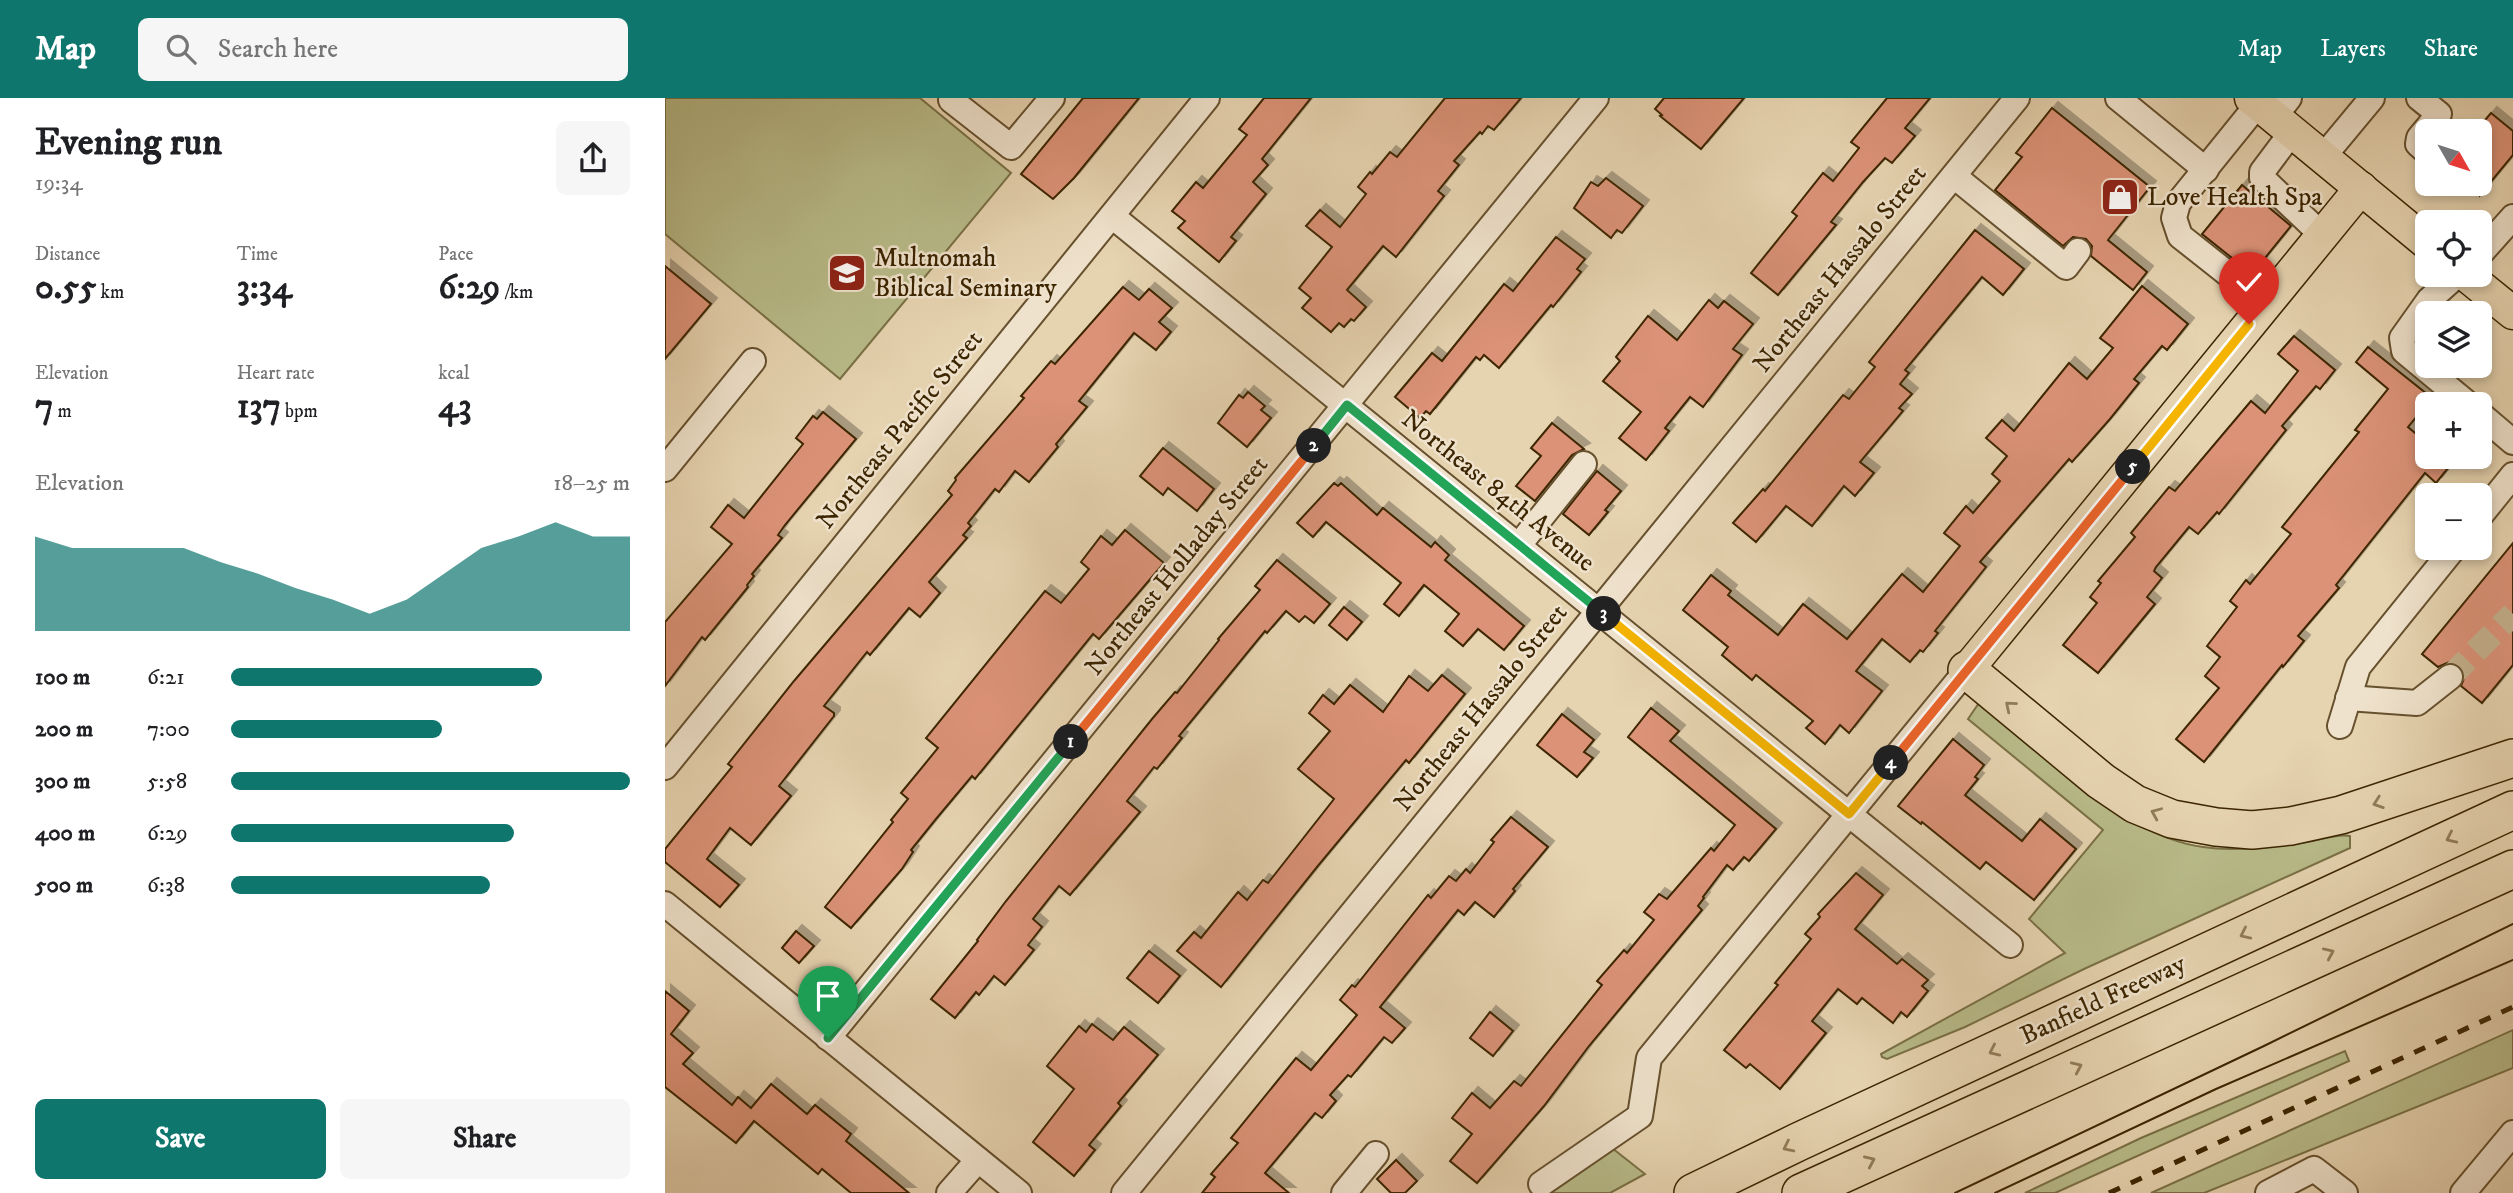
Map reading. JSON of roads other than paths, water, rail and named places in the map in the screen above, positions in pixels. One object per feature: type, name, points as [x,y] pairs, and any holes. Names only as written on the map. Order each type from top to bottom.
[{"type":"highway","points":[[1967,670],[2101,781],[2135,804],[2172,819],[2217,827],[2252,830],[2291,826],[2341,816],[2513,758]]},
{"type":"highway","name":"Banfield Freeway","points":[[1693,1193],[1822,1130],[2513,810]]},
{"type":"highway","name":"Banfield Freeway","points":[[1804,1192],[2513,869]]},
{"type":"main road","points":[[2273,110],[2323,157],[2415,233]]},
{"type":"main road","points":[[1967,670],[2361,188]]},
{"type":"main road","points":[[2481,287],[2513,313]]},
{"type":"street","points":[[953,98],[951,100],[1011,147],[1052,98]]},
{"type":"street","name":"Northeast Pacific Street","points":[[665,767],[1207,98]]},
{"type":"street","name":"Northeast Holladay Street","points":[[828,1038],[1597,98]]},
{"type":"street","name":"Northeast Hassalo Street","points":[[1124,1193],[2017,98]]},
{"type":"street","points":[[2118,98],[2206,170]]},
{"type":"street","points":[[2323,157],[2372,98]]},
{"type":"street","points":[[2419,98],[2439,114],[2435,119]]},
{"type":"street","points":[[2266,304],[2180,236],[2174,218],[2178,203],[2206,170],[2273,110]]},
{"type":"street","points":[[2273,110],[2262,178],[2322,235]]},
{"type":"street","points":[[1954,176],[2066,267],[2078,251]]},
{"type":"street","name":"Northeast 84th Avenue","points":[[1112,216],[2010,945]]},
{"type":"street","points":[[2492,241],[2513,217]]},
{"type":"street","points":[[2444,287],[2429,300],[2402,338],[2404,351],[2454,392]]},
{"type":"street","points":[[665,469],[753,361]]},
{"type":"street","points":[[2492,424],[2513,442]]},
{"type":"street","points":[[1519,545],[1584,464]]},
{"type":"street","points":[[2492,501],[2513,475]]},
{"type":"street","points":[[2340,726],[2358,667],[2444,560]]},
{"type":"street","points":[[1541,1184],[1640,1116],[1649,1058],[1967,670]]},
{"type":"street","points":[[2349,698],[2417,703],[2450,677]]},
{"type":"street","points":[[665,904],[1019,1193]]},
{"type":"street","points":[[2463,1193],[2513,1133]]},
{"type":"street","points":[[1344,1193],[1376,1154]]},
{"type":"street","points":[[949,1193],[978,1160]]},
{"type":"street","points":[[2268,1193],[2314,1169],[2345,1193]]},
{"type":"tunnel","points":[[2450,677],[2513,614]]},
{"type":"tram line","points":[[1955,1193],[2513,924]]},
{"type":"tram line","points":[[1995,1193],[2216,1089],[2513,960]]},
{"type":"railway","points":[[2109,1193],[2513,1007]]},
{"type":"place","name":"Love Health Spa","points":[[2120,197]]},
{"type":"place","name":"Multnomah Biblical Seminary","points":[[847,273]]}]
